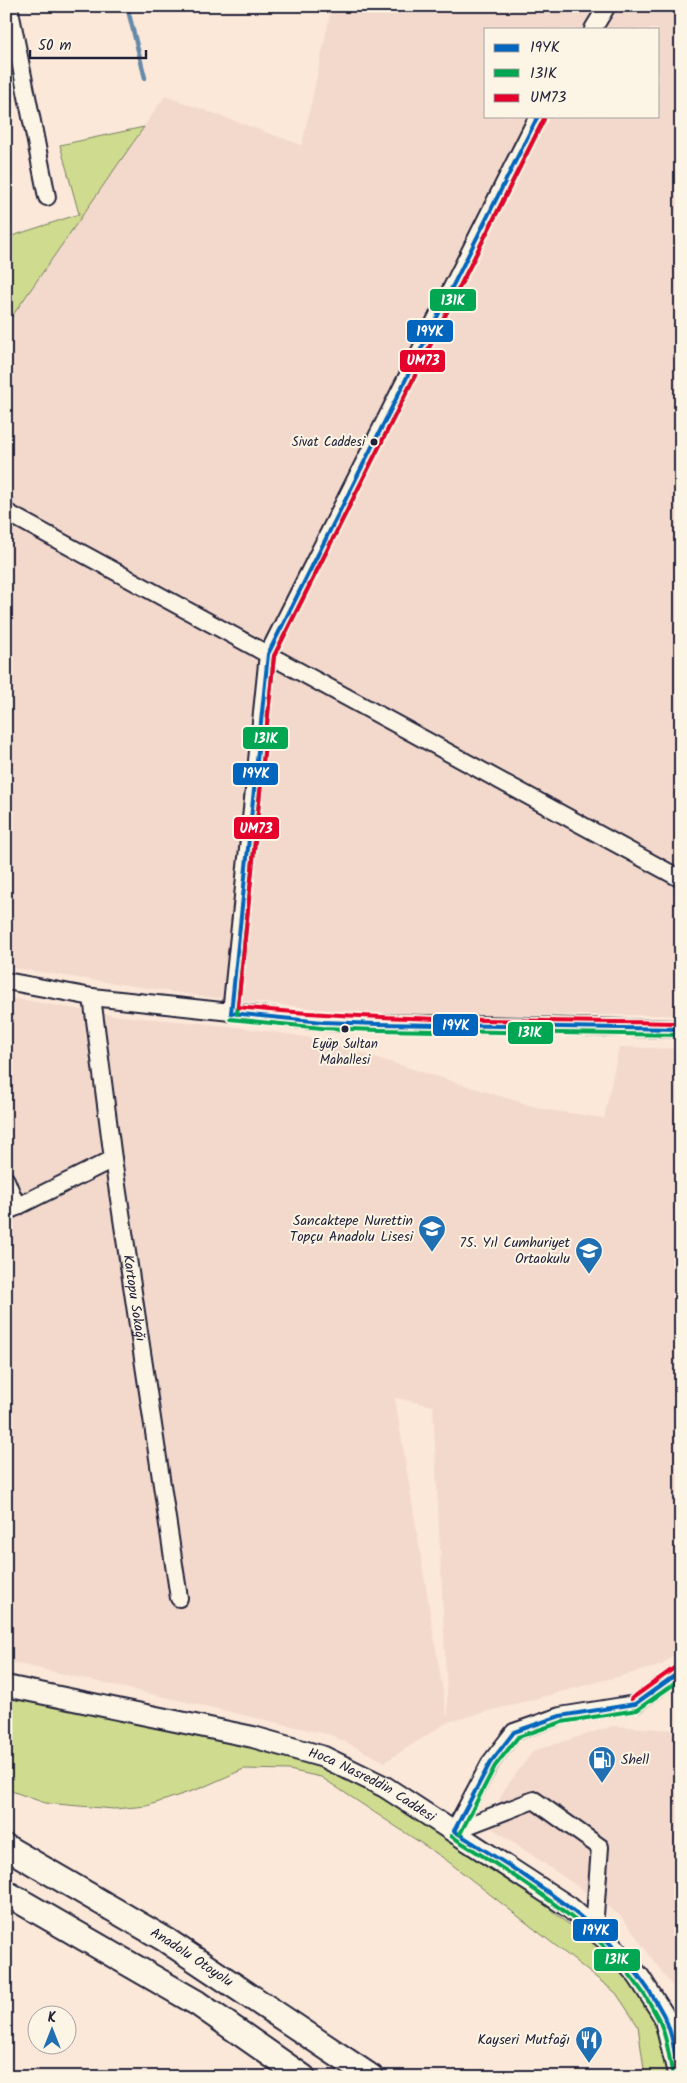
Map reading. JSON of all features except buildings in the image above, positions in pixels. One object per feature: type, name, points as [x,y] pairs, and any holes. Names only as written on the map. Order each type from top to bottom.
[{"type":"highway","name":"Anadolu Otoyolu","points":[[6,1847],[166,1940],[371,2077]]},
{"type":"highway","points":[[6,1892],[197,2003],[303,2077]]},
{"type":"main road","name":"Hoca Nasreddin Caddesi","points":[[6,1686],[253,1737],[324,1757],[385,1787],[569,1907],[594,1929],[638,1977],[664,2016],[679,2077]]},
{"type":"street","points":[[9,6],[46,197]]},
{"type":"street","points":[[594,28],[607,6]]},
{"type":"street","points":[[231,1013],[268,654],[537,118]]},
{"type":"street","points":[[6,512],[681,879]]},
{"type":"street","points":[[6,981],[92,997],[231,1013],[360,1023],[681,1028]]},
{"type":"street","name":"Kartopu Sokağı","points":[[92,997],[113,1160],[179,1598]]},
{"type":"street","points":[[6,1180],[12,1209],[113,1160]]},
{"type":"street","points":[[454,1831],[490,1763],[514,1732],[560,1716],[635,1704],[681,1671]]},
{"type":"street","points":[[454,1831],[534,1800],[600,1847],[594,1929]]},
{"type":"shaded area","points":[[332,6],[681,6],[681,1015],[371,1015],[200,996],[6,967],[6,325],[165,96],[302,145]]},
{"type":"shaded area","points":[[6,997],[112,1015],[230,1026],[313,1038],[542,1109],[604,1118],[619,1047],[681,1049],[681,1648],[662,1665],[448,1722],[385,1762],[331,1735],[6,1661]],"holes":[[[395,1398],[433,1406],[448,1716]]]},
{"type":"shaded area","points":[[681,1724],[681,1998],[621,1916],[489,1826],[502,1793],[533,1751],[613,1726],[676,1730]]},
{"type":"green space","points":[[144,127],[6,325],[6,238],[79,214],[60,145]]},
{"type":"green space","points":[[6,1696],[244,1741],[319,1764],[379,1793],[524,1888],[620,1966],[649,2010],[661,2040],[667,2077],[645,2077],[638,2026],[616,1993],[445,1859],[321,1777],[289,1770],[244,1769],[201,1788],[147,1806],[114,1809],[45,1803],[6,1789]]},
{"type":"waterway","points":[[127,6],[145,78]]},
{"type":"transit line","name":"19YK","points":[[231,1013],[268,654],[537,118]]},
{"type":"transit line","name":"131K","points":[[237,1014],[274,656],[544,119]]},
{"type":"transit line","name":"UM73","points":[[544,119],[274,656],[238,1007],[404,1018],[681,1023]]},
{"type":"transit line","name":"19YK","points":[[231,1013],[323,1022],[378,1024],[681,1029]]},
{"type":"transit line","name":"131K","points":[[230,1019],[322,1028],[378,1030],[681,1035]]},
{"type":"transit line","name":"UM73","points":[[631,1699],[677,1666]]},
{"type":"transit line","name":"19YK","points":[[454,1831],[490,1763],[514,1732],[560,1716],[635,1704],[681,1671]]},
{"type":"transit line","name":"131K","points":[[460,1834],[495,1766],[518,1737],[562,1722],[637,1710],[681,1679]]},
{"type":"transit line","name":"19YK","points":[[454,1831],[543,1888],[598,1932],[623,1957],[645,1984],[663,2014],[671,2037],[679,2077]]},
{"type":"transit line","name":"131K","points":[[451,1836],[539,1893],[594,1936],[618,1961],[640,1988],[658,2018],[666,2039],[673,2077]]},
{"type":"place","name":"Sivat Caddesi","points":[[374,442]]},
{"type":"place","name":"Eyüp Sultan Mahallesi","points":[[345,1029]]},
{"type":"place","name":"Sancaktepe Nurettin Topçu Anadolu Lisesi","points":[[432,1253]]},
{"type":"place","name":"75. Yıl Cumhuriyet Ortaokulu","points":[[589,1275]]},
{"type":"place","name":"Shell","points":[[602,1784]]},
{"type":"place","name":"Kayseri Mutfağı","points":[[589,2064]]}]
